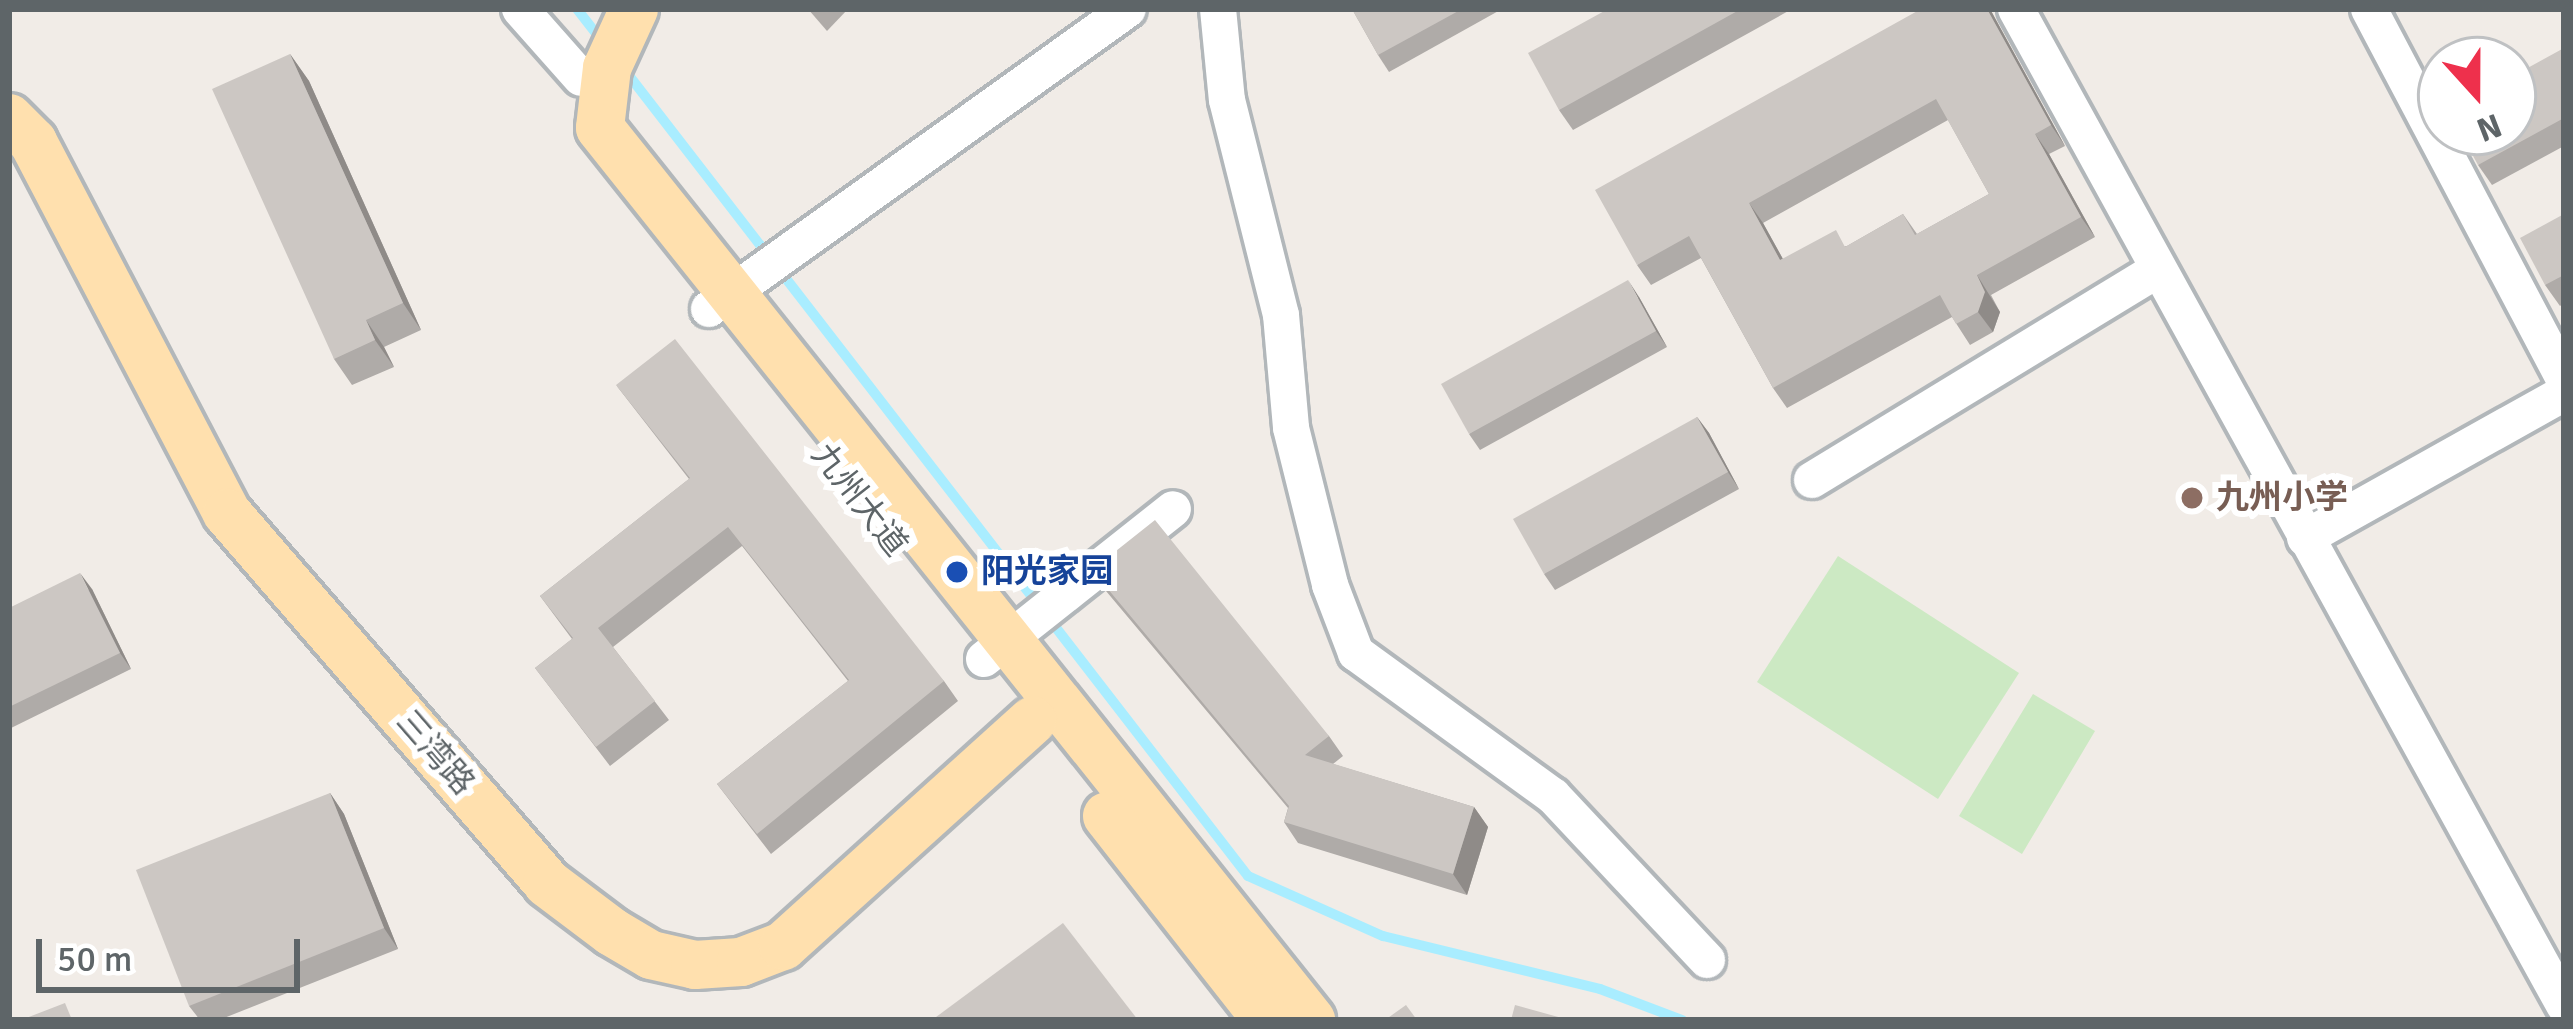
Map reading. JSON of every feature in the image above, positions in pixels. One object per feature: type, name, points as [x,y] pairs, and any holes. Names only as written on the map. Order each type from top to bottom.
[{"type":"main road","name":"九州大道","points":[[607,9],[584,129],[596,160],[730,296],[1005,643],[1032,721],[1267,1020]]},
{"type":"main road","points":[[592,69],[634,9]]},
{"type":"main road","name":"三湾路","points":[[9,118],[33,142],[227,513],[547,883],[651,955],[695,965],[740,962],[783,946],[1032,721]]},
{"type":"main road","points":[[1005,643],[1310,1020]]},
{"type":"street","points":[[520,9],[592,69]]},
{"type":"street","points":[[730,296],[1128,9]]},
{"type":"street","points":[[1219,9],[1227,100],[1281,315],[1291,428],[1330,585],[1356,652],[1552,796],[1706,960]]},
{"type":"street","points":[[2016,9],[2564,1005]]},
{"type":"street","points":[[2368,9],[2564,380]]},
{"type":"street","points":[[1812,480],[2158,270]]},
{"type":"street","points":[[2305,538],[2564,393]]},
{"type":"street","points":[[1005,643],[1173,509]]},
{"type":"green space","points":[[1838,556],[2019,673],[1938,799],[1757,682]]},
{"type":"green space","points":[[2033,694],[2095,731],[2022,854],[1959,816]]},
{"type":"building","points":[[1352,9],[1462,9],[1378,55]]},
{"type":"building","points":[[1608,9],[1741,9],[1559,110],[1528,53]]},
{"type":"building","points":[[1921,9],[1987,9],[2051,125],[2035,134],[2081,217],[1977,275],[1985,292],[1978,312],[1956,324],[1940,295],[1773,388],[1689,236],[1637,265],[1595,190]],"holes":[[[1936,99],[1989,194],[1915,235],[1903,214],[1845,247],[1836,230],[1780,260],[1749,203]]]},
{"type":"building","points":[[2564,48],[2564,118],[2537,133],[2537,63]]},
{"type":"building","points":[[290,54],[403,303],[366,320],[375,340],[334,359],[212,89]]},
{"type":"building","points":[[2473,156],[2494,156],[2478,165]]},
{"type":"building","points":[[2564,214],[2564,275],[2545,285],[2520,238]]},
{"type":"building","points":[[1628,280],[1656,331],[1469,434],[1441,384]]},
{"type":"building","points":[[675,339],[944,681],[757,834],[717,784],[849,680],[728,527],[598,628],[655,701],[596,747],[535,668],[573,638],[540,596],[690,478],[616,385]]},
{"type":"building","points":[[1697,417],[1728,472],[1544,574],[1513,519]]},
{"type":"building","points":[[1155,520],[1329,736],[1305,755],[1474,807],[1453,874],[1284,822],[1289,806],[1092,570]]},
{"type":"building","points":[[80,573],[120,653],[9,707],[9,608]]},
{"type":"building","points":[[330,793],[384,928],[189,1006],[136,870]]},
{"type":"building","points":[[1063,923],[1138,1020],[932,1020]]},
{"type":"building","points":[[65,1003],[72,1020],[21,1020]]},
{"type":"building","points":[[1406,1005],[1417,1020],[1385,1020]]},
{"type":"building","points":[[1515,1005],[1569,1020],[1511,1020]]},
{"type":"waterway","points":[[577,9],[605,45]]},
{"type":"waterway","points":[[624,69],[1248,876],[1383,936],[1600,989],[1682,1020]]},
{"type":"place","name":"九州小学","points":[[2192,498]]},
{"type":"place","name":"阳光家园","points":[[957,572]]}]
